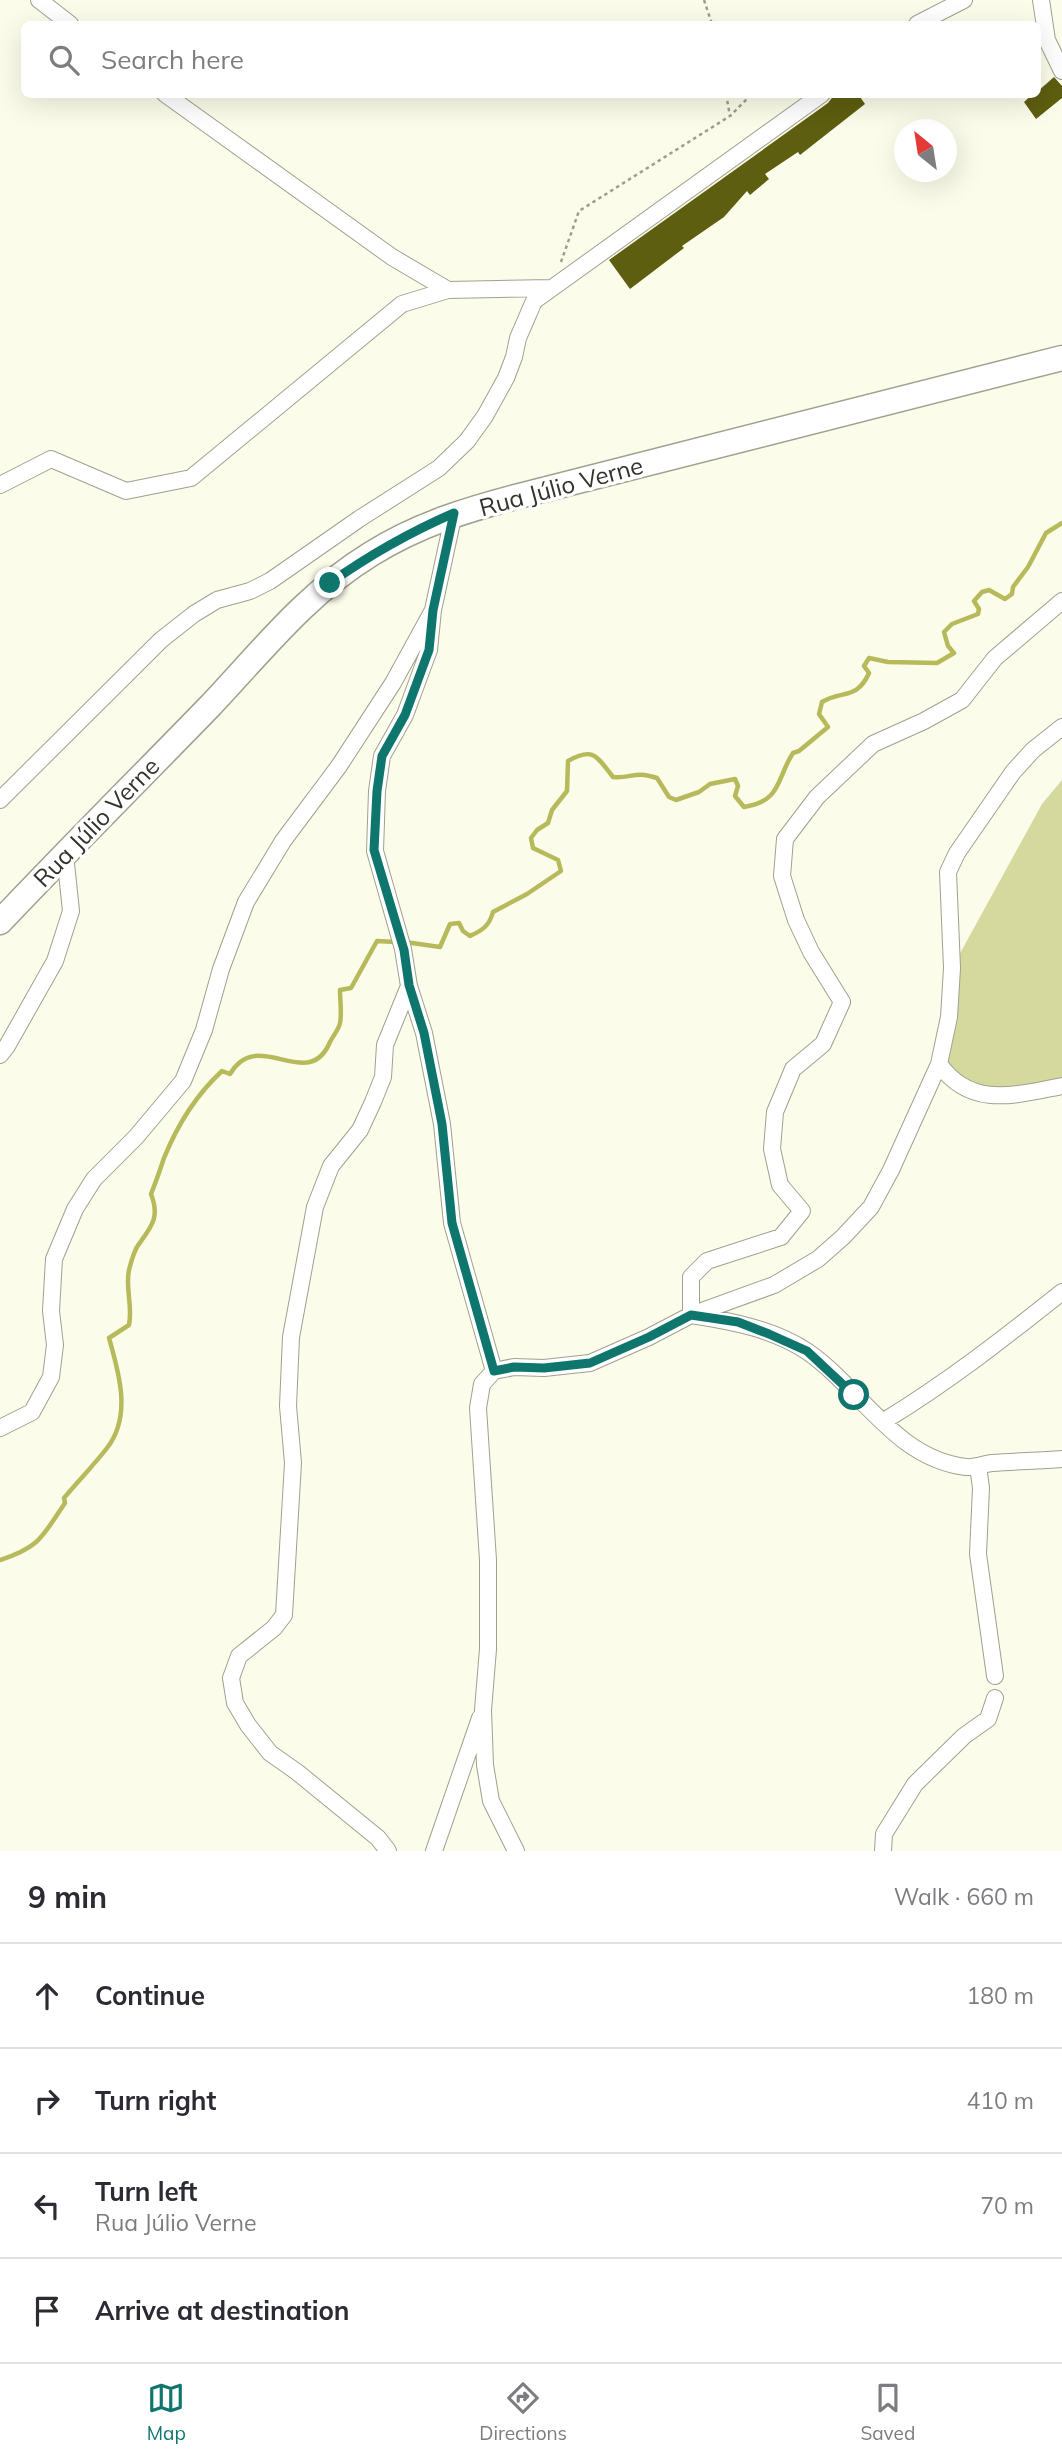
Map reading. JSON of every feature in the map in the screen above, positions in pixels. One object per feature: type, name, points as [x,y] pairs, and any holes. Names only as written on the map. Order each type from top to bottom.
[{"type":"main road","name":"Rua Júlio Verne","points":[[0,922],[211,704],[282,626],[330,583],[381,548],[414,530],[454,513],[1062,358]]},
{"type":"street","points":[[39,0],[65,21]]},
{"type":"street","points":[[923,21],[964,0]]},
{"type":"street","points":[[1041,0],[1047,40],[1062,71]]},
{"type":"street","points":[[171,98],[392,257],[448,290]]},
{"type":"street","points":[[0,800],[161,640],[194,614],[217,600],[250,591],[270,581],[439,468],[467,441],[485,416],[514,357],[518,338],[534,301],[816,98]]},
{"type":"street","points":[[0,485],[51,459],[125,491],[191,478],[402,304],[448,290],[552,288]]},
{"type":"street","points":[[454,513],[433,610],[429,650],[405,715],[382,756],[374,850],[404,950],[409,985],[424,1033],[442,1124],[452,1223],[494,1371]]},
{"type":"street","points":[[691,1315],[691,1277],[707,1261],[781,1237],[802,1211],[780,1185],[772,1149],[775,1112],[793,1069],[823,1044],[842,1002],[811,953],[796,920],[782,876],[785,839],[817,797],[873,744],[925,721],[961,700],[995,658],[1062,601]]},
{"type":"street","points":[[0,1428],[32,1412],[51,1377],[55,1345],[51,1311],[54,1259],[75,1209],[94,1179],[136,1137],[183,1081],[204,1030],[221,969],[246,902],[283,841],[339,766],[393,684],[433,610]]},
{"type":"street","points":[[516,1851],[491,1801],[485,1765],[483,1710],[488,1649],[488,1560],[478,1408],[482,1384],[494,1371],[514,1367],[544,1368],[590,1363],[691,1315],[774,1285],[818,1259],[871,1207],[939,1064],[949,1017],[952,968],[948,872],[957,853],[1013,772],[1033,750],[1062,727]]},
{"type":"street","points":[[0,1055],[55,961],[71,911],[65,853]]},
{"type":"street","points":[[388,1851],[379,1838],[270,1753],[248,1725],[236,1703],[231,1678],[239,1656],[274,1628],[284,1615],[293,1463],[288,1406],[291,1337],[315,1207],[331,1166],[360,1130],[373,1102],[383,1077],[385,1045],[409,985]]},
{"type":"street","points":[[939,1064],[949,1077],[975,1094],[1015,1096],[1062,1086]]},
{"type":"street","points":[[884,1421],[940,1387],[1062,1292]]},
{"type":"street","points":[[691,1315],[738,1322],[807,1351],[902,1440],[925,1456],[967,1467],[1062,1459]]},
{"type":"street","points":[[978,1465],[981,1501],[978,1554],[995,1676]]},
{"type":"street","points":[[883,1851],[884,1834],[915,1784],[964,1736],[988,1719],[995,1698]]},
{"type":"street","points":[[434,1851],[483,1710]]},
{"type":"path","points":[[704,0],[711,21]]},
{"type":"path","points":[[727,98],[730,116]]},
{"type":"path","points":[[552,288],[579,211],[730,116],[748,98]]},
{"type":"green space","points":[[1062,780],[1062,1086],[975,1094],[939,1064],[952,968],[1042,804]]},
{"type":"building","points":[[1054,77],[1062,86],[1062,98],[1036,119],[1024,102],[1028,98],[1041,98],[1041,88]]},
{"type":"building","points":[[832,98],[861,98],[865,104],[800,155],[798,152],[765,174],[769,179],[750,195],[747,191],[724,217],[682,246],[684,248],[630,289],[609,260]]},
{"type":"waterway","points":[[405,942],[440,947],[450,924],[459,923],[463,931],[470,936],[479,932],[490,921],[493,912],[527,894],[561,871],[558,860],[533,848],[531,838],[548,823],[552,810],[567,791],[568,761],[584,754],[599,759],[613,777],[643,775],[657,778],[669,797],[676,800],[699,792],[710,784],[735,779],[738,786],[735,796],[744,807],[765,800],[776,788],[793,753],[828,727],[819,714],[822,702],[859,687],[869,673],[864,666],[869,658],[888,662],[937,663],[954,653],[948,646],[944,632],[952,624],[978,614],[979,609],[974,601],[982,592],[989,590],[1005,599],[1012,594],[1013,587],[1028,567],[1046,533],[1062,523]]},
{"type":"waterway","points":[[0,1560],[24,1550],[39,1539],[65,1503],[64,1498],[115,1436],[121,1394],[109,1338],[129,1325],[128,1277],[131,1263],[155,1215],[151,1194],[164,1158],[188,1111],[222,1071],[230,1074],[241,1061],[254,1056],[268,1056],[309,1062],[321,1056],[339,1025],[340,990],[351,988],[377,941],[396,942]]},
{"type":"route","points":[[330,583],[370,554],[414,530],[454,513],[433,610],[429,650],[405,715],[382,756],[374,850],[404,950],[409,985],[424,1033],[442,1124],[452,1223],[494,1371],[514,1367],[544,1368],[590,1363],[691,1315],[738,1322],[807,1351],[854,1395]]}]
